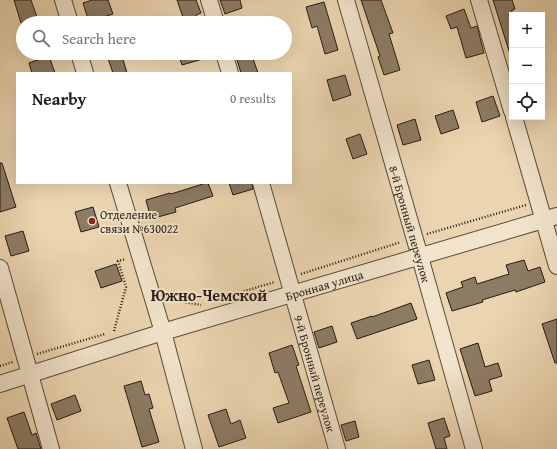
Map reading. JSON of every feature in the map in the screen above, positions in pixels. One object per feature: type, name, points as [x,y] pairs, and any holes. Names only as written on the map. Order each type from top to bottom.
[{"type":"street","points":[[63,0],[68,16]]},
{"type":"street","points":[[209,0],[214,16]]},
{"type":"street","name":"8-й Бронный переулок","points":[[346,0],[474,449]]},
{"type":"street","points":[[479,0],[509,101]]},
{"type":"street","points":[[81,60],[85,72]]},
{"type":"street","points":[[226,60],[230,72]]},
{"type":"street","points":[[515,120],[551,218],[557,266]]},
{"type":"street","points":[[118,184],[163,332],[194,449]]},
{"type":"street","name":"9-й Бронный переулок","points":[[261,184],[337,449]]},
{"type":"street","name":"Бронная улица","points":[[0,384],[163,332],[551,218]]},
{"type":"street","points":[[0,268],[51,449]]},
{"type":"path","points":[[114,331],[126,287],[118,262],[131,257],[137,247]]},
{"type":"path","points":[[152,296],[201,305]]},
{"type":"building","points":[[14,0],[31,0],[37,16],[19,16]]},
{"type":"building","points":[[92,0],[108,0],[113,14],[107,16],[87,16],[83,3]]},
{"type":"building","points":[[177,0],[196,0],[201,13],[196,16],[183,16]]},
{"type":"building","points":[[220,0],[240,0],[242,8],[225,14]]},
{"type":"building","points":[[361,0],[381,0],[393,33],[389,34],[400,70],[384,75],[378,57],[380,56]]},
{"type":"building","points":[[493,0],[512,0],[515,9],[512,10],[512,12],[509,12],[509,51]]},
{"type":"building","points":[[324,2],[338,50],[325,54],[317,26],[312,28],[306,7]]},
{"type":"building","points":[[464,9],[471,28],[477,26],[484,53],[466,58],[457,27],[451,29],[446,16]]},
{"type":"building","points":[[38,60],[50,60],[55,72],[32,72],[29,63]]},
{"type":"building","points":[[108,60],[123,60],[127,72],[113,72]]},
{"type":"building","points":[[180,60],[199,60],[182,65]]},
{"type":"building","points":[[237,60],[253,60],[258,72],[241,72]]},
{"type":"building","points":[[345,75],[351,95],[333,101],[327,80]]},
{"type":"building","points":[[493,96],[500,116],[482,122],[476,102]]},
{"type":"building","points":[[453,110],[459,128],[441,134],[435,116]]},
{"type":"building","points":[[415,119],[421,140],[403,145],[397,125]]},
{"type":"building","points":[[360,134],[367,154],[353,159],[346,139]]},
{"type":"building","points":[[0,163],[2,163],[16,207],[0,212]]},
{"type":"building","points":[[203,184],[208,184],[213,196],[175,208],[176,212],[151,219],[146,200],[170,193],[171,194]]},
{"type":"building","points":[[229,184],[252,184],[253,189],[233,195]]},
{"type":"building","points":[[93,207],[99,227],[81,232],[75,212]]},
{"type":"building","points":[[23,231],[29,251],[11,256],[5,236]]},
{"type":"building","points":[[524,260],[528,271],[540,267],[545,282],[516,292],[515,290],[482,300],[483,302],[452,311],[446,293],[463,287],[461,282],[475,277],[477,284],[509,274],[506,265]]},
{"type":"building","points":[[116,264],[122,281],[101,288],[95,271]]},
{"type":"building","points":[[411,303],[417,319],[357,339],[351,323]]},
{"type":"building","points":[[557,319],[557,363],[555,363],[542,324]]},
{"type":"building","points":[[332,326],[337,342],[319,348],[314,332]]},
{"type":"building","points":[[478,343],[485,367],[498,363],[502,376],[489,380],[492,391],[475,396],[460,349]]},
{"type":"building","points":[[292,345],[299,365],[296,366],[311,412],[278,423],[273,408],[289,403],[278,372],[275,373],[269,353]]},
{"type":"building","points":[[429,360],[435,380],[418,384],[412,365]]},
{"type":"building","points":[[141,381],[145,395],[149,394],[153,408],[149,409],[159,442],[142,447],[124,386]]},
{"type":"building","points":[[75,395],[81,411],[57,420],[51,404]]},
{"type":"building","points":[[226,409],[231,424],[240,420],[246,438],[219,447],[208,415]]},
{"type":"building","points":[[24,412],[32,435],[36,433],[41,449],[18,449],[7,418]]},
{"type":"building","points":[[444,418],[450,436],[444,438],[447,449],[436,449],[428,423]]},
{"type":"building","points":[[355,421],[359,437],[346,441],[341,425]]},
{"type":"place","name":"Отделение связи №630022","points":[[92,221]]},
{"type":"district","name":"Южно-Чемской","points":[[209,295]]}]
